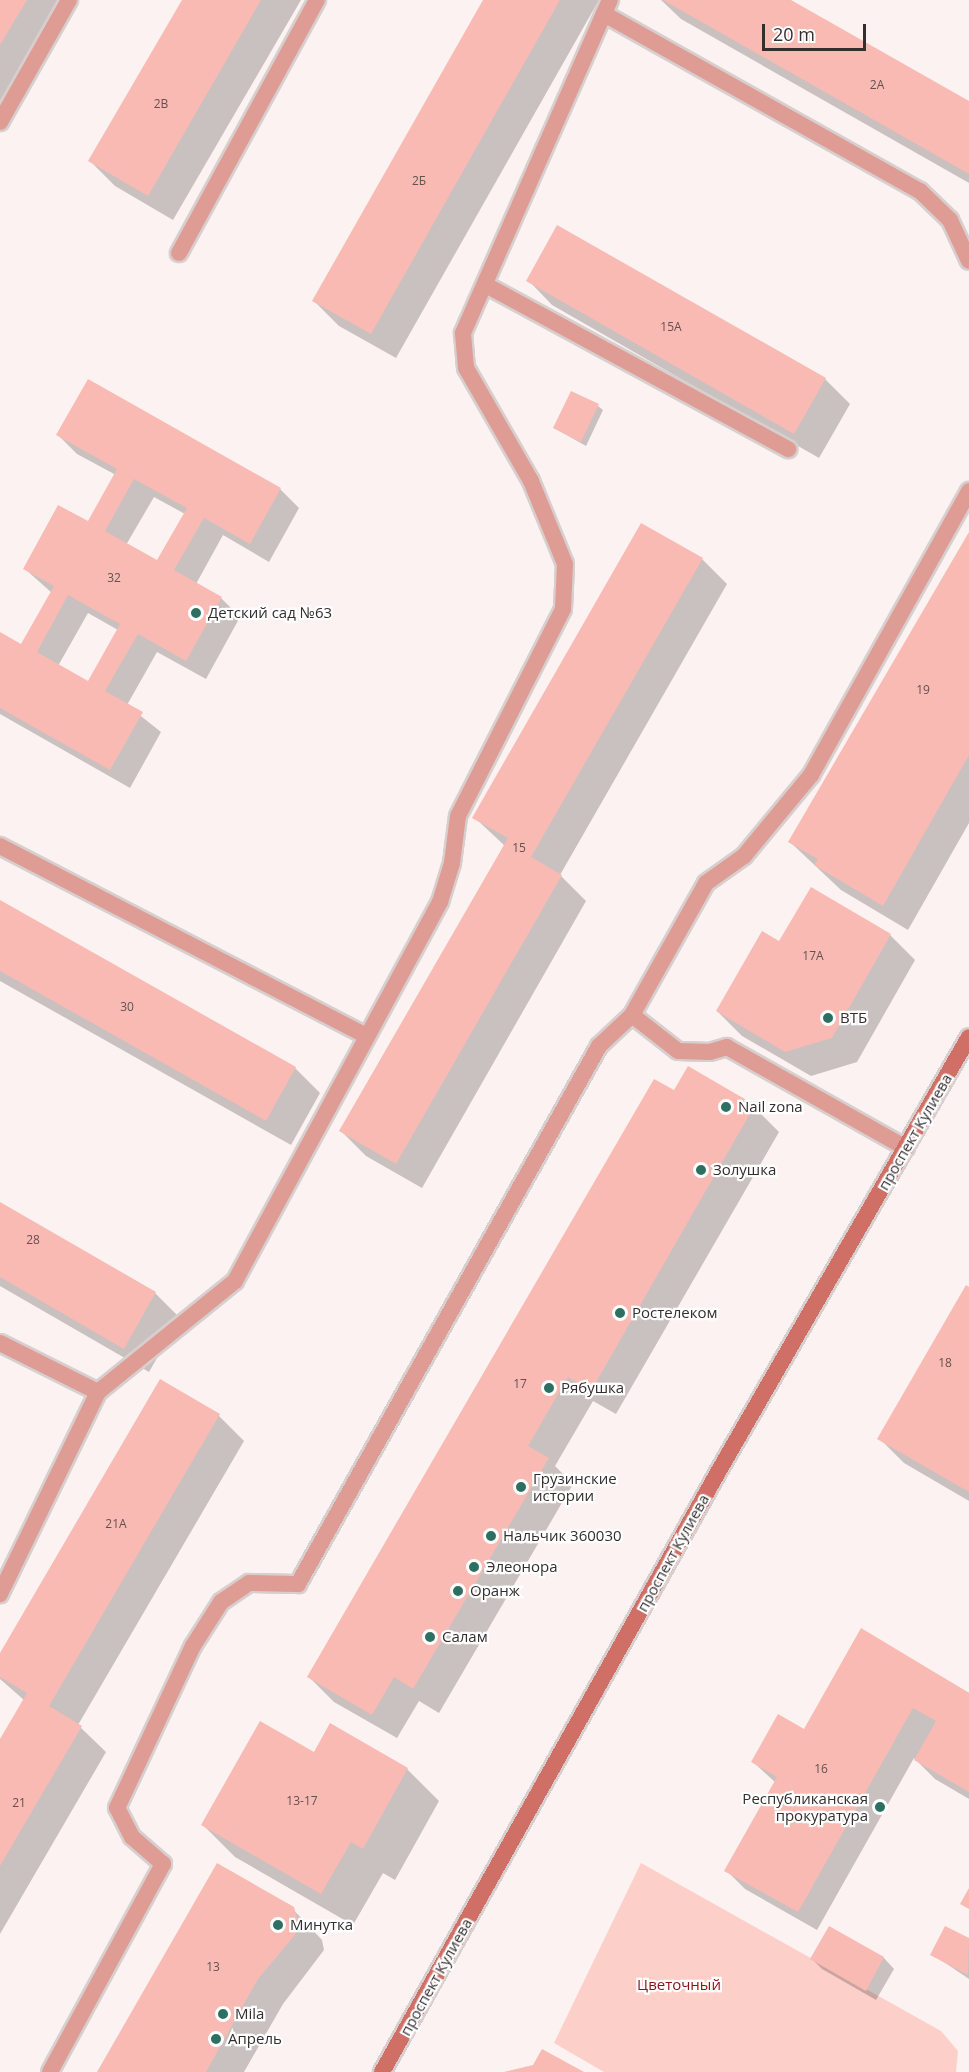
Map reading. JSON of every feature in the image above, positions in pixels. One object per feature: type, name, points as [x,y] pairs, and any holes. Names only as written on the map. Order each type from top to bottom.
[{"type":"main road","name":"проспект Кулиева","points":[[382,2072],[717,1474],[969,1037]]},
{"type":"lane","points":[[0,122],[69,0]]},
{"type":"lane","points":[[179,252],[317,0]]},
{"type":"lane","points":[[0,1594],[98,1392],[235,1281],[440,902],[452,863],[458,816],[563,609],[565,564],[531,481],[466,368],[463,333],[607,7],[920,191],[950,220],[969,261]]},
{"type":"lane","points":[[486,285],[788,449]]},
{"type":"lane","points":[[50,2072],[163,1864],[132,1837],[117,1808],[193,1646],[221,1602],[249,1583],[298,1584],[599,1046],[632,1015],[706,883],[744,856],[811,775],[969,490]]},
{"type":"lane","points":[[0,846],[367,1036]]},
{"type":"lane","points":[[632,1015],[678,1051],[710,1052],[727,1047],[906,1148]]},
{"type":"lane","points":[[0,1343],[98,1392]]},
{"type":"green space","name":"Цветочный","points":[[641,1863],[941,2031],[958,2051],[956,2072],[604,2072],[554,2043]]},
{"type":"building","points":[[0,0],[27,0],[0,45]]},
{"type":"building","points":[[182,0],[261,0],[148,196],[88,161]]},
{"type":"building","points":[[483,0],[560,0],[371,334],[312,301]]},
{"type":"building","points":[[663,0],[791,0],[969,101],[969,174]]},
{"type":"building","points":[[557,225],[826,378],[794,434],[526,281]]},
{"type":"building","points":[[88,379],[281,488],[250,544],[204,518],[174,570],[222,597],[186,661],[138,634],[105,691],[143,712],[110,770],[0,708],[0,632],[21,644],[54,586],[23,569],[58,505],[88,521],[117,469],[56,435]],"holes":[[[134,479],[187,508],[157,560],[105,531]],[[68,595],[120,624],[88,681],[37,652]]]},
{"type":"building","points":[[571,391],[599,404],[581,442],[553,428]]},
{"type":"building","points":[[641,523],[703,558],[531,857],[562,875],[396,1164],[339,1131],[508,838],[472,818]]},
{"type":"building","points":[[969,532],[969,755],[883,906],[814,865],[818,859],[788,842]]},
{"type":"building","points":[[811,887],[891,934],[832,1038],[785,1052],[716,1011],[762,931],[779,941]]},
{"type":"building","points":[[0,900],[296,1067],[266,1121],[0,971]]},
{"type":"building","points":[[688,1066],[755,1105],[591,1391],[568,1377],[528,1446],[549,1458],[413,1689],[394,1677],[372,1715],[307,1677],[654,1079],[674,1090]]},
{"type":"building","points":[[0,1202],[156,1292],[124,1349],[0,1277]]},
{"type":"building","points":[[966,1285],[969,1287],[969,1492],[877,1439]]},
{"type":"building","points":[[160,1379],[220,1414],[49,1706],[82,1726],[0,1866],[0,1739],[27,1693],[0,1677],[0,1653]]},
{"type":"building","points":[[861,1628],[969,1693],[969,1792],[914,1760],[936,1721],[913,1708],[798,1912],[724,1871],[777,1777],[751,1762],[778,1714],[804,1729]]},
{"type":"building","points":[[260,1721],[314,1752],[330,1723],[408,1768],[363,1849],[351,1842],[321,1894],[201,1825]]},
{"type":"building","points":[[217,1863],[294,1907],[299,1925],[295,1935],[258,1979],[206,2072],[97,2072]]},
{"type":"building","points":[[969,1888],[969,1909],[960,1904]]},
{"type":"building","points":[[829,1926],[884,1957],[866,1991],[810,1959]]},
{"type":"building","points":[[945,1926],[969,1938],[968,1975],[930,1955]]},
{"type":"building","points":[[542,2049],[584,2072],[504,2072],[533,2065]]},
{"type":"place","name":"Детский сад №63","points":[[196,613]]},
{"type":"place","name":"ВТБ","points":[[828,1018]]},
{"type":"place","name":"Nail zona","points":[[726,1107]]},
{"type":"place","name":"Золушка","points":[[701,1170]]},
{"type":"place","name":"Ростелеком","points":[[620,1313]]},
{"type":"place","name":"Рябушка","points":[[549,1388]]},
{"type":"place","name":"Грузинские истории","points":[[521,1487]]},
{"type":"place","name":"Нальчик 360030","points":[[491,1536]]},
{"type":"place","name":"Элеонора","points":[[474,1567]]},
{"type":"place","name":"Оранж","points":[[458,1591]]},
{"type":"place","name":"Салам","points":[[430,1637]]},
{"type":"place","name":"Республиканская прокуратура","points":[[880,1807]]},
{"type":"place","name":"Минутка","points":[[278,1925]]},
{"type":"place","name":"Mila","points":[[223,2014]]},
{"type":"place","name":"Апрель","points":[[216,2039]]}]
